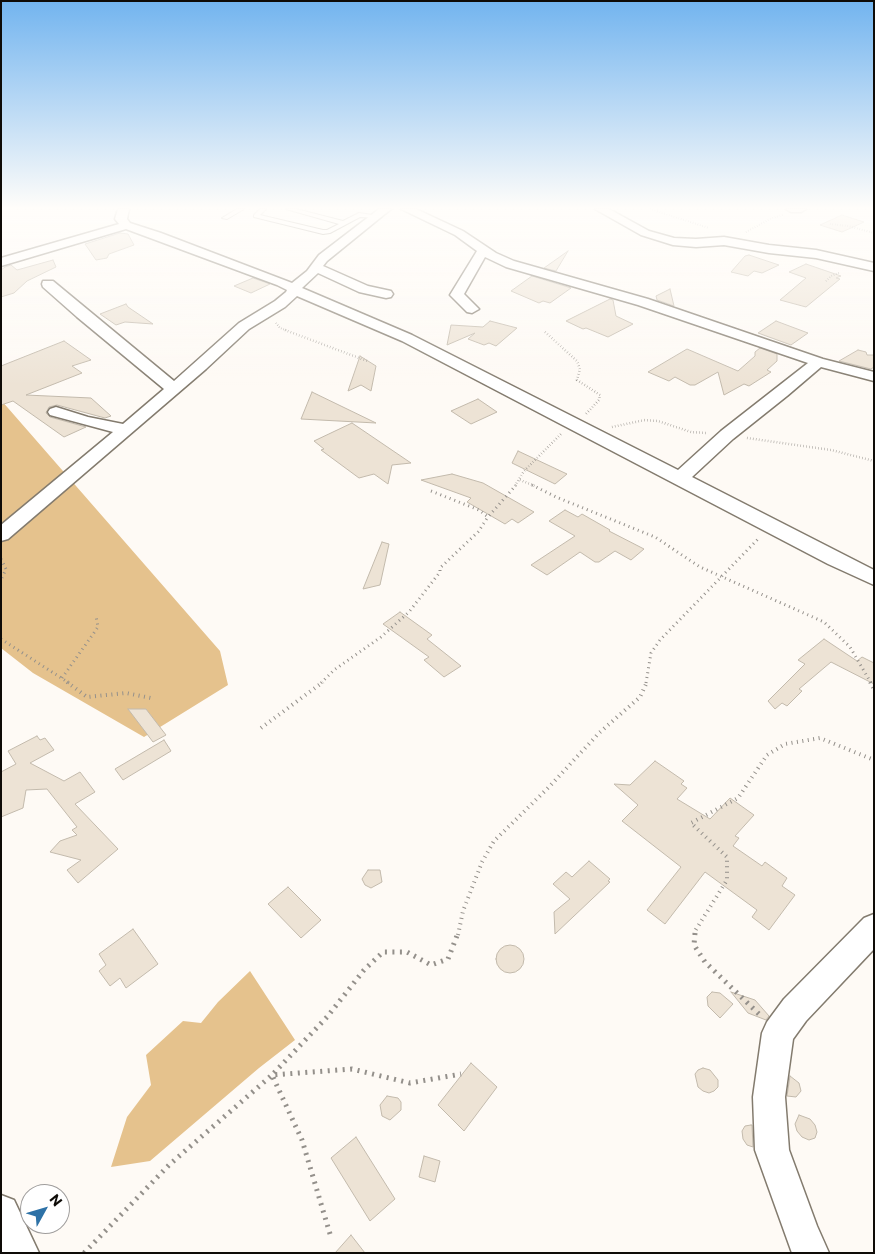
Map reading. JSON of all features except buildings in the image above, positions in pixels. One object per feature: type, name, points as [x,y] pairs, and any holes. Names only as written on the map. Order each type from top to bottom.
[{"type":"street","points":[[241,268],[294,288],[303,294],[407,338],[576,423],[874,578]]},
{"type":"street","points":[[1,535],[172,388],[201,366],[244,326],[280,304],[292,294],[294,288],[304,281],[315,268],[364,290],[386,294]]},
{"type":"street","points":[[472,268],[457,295],[472,309]]},
{"type":"street","points":[[522,268],[665,309],[818,362],[874,377]]},
{"type":"street","points":[[48,284],[172,388]]},
{"type":"street","points":[[682,479],[686,471],[727,435],[782,394],[818,362]]},
{"type":"street","points":[[56,412],[85,422],[124,430]]},
{"type":"street","points":[[811,1253],[802,1235],[772,1150],[769,1096],[778,1033],[795,1010],[874,928]]},
{"type":"street","points":[[1,1213],[19,1251]]},
{"type":"path","points":[[276,321],[280,328],[339,352],[368,361]]},
{"type":"path","points":[[261,728],[324,681],[334,670],[381,637],[409,612],[440,572],[440,568],[478,532],[488,517],[520,480],[524,471],[564,431],[576,423],[599,400],[600,395],[577,380],[580,369],[577,361],[545,332]]},
{"type":"path","points":[[576,423],[610,427],[645,420],[691,432],[727,435],[831,450],[874,461]]},
{"type":"path","points":[[520,480],[556,497],[655,537],[700,567],[824,622],[850,647],[874,689]]},
{"type":"path","points":[[431,491],[478,510],[488,517]]},
{"type":"path","points":[[84,1253],[169,1165],[272,1075],[327,1017],[364,970],[383,952],[407,952],[431,965],[448,958],[459,932],[463,911],[482,862],[494,841],[548,788],[599,733],[640,697],[647,682],[651,653],[656,646],[748,551],[770,525]]},
{"type":"path","points":[[1,559],[6,568],[1,580]]},
{"type":"path","points":[[62,678],[98,627],[96,616]]},
{"type":"path","points":[[1,639],[62,678],[87,697],[126,693],[151,698]]},
{"type":"path","points":[[778,1033],[705,962],[694,945],[695,931],[727,880],[727,857],[691,824],[738,798],[767,755],[786,744],[820,738],[874,760]]},
{"type":"path","points":[[870,757],[874,753]]},
{"type":"path","points":[[272,1075],[352,1069],[410,1083],[461,1074]]},
{"type":"path","points":[[272,1075],[302,1140],[330,1234]]},
{"type":"shaded area","points":[[1,400],[220,651],[228,685],[144,737],[33,673],[1,648]]},
{"type":"shaded area","points":[[250,971],[295,1040],[259,1068],[150,1161],[111,1167],[127,1117],[151,1085],[146,1055],[183,1021],[201,1023],[218,1002]]}]
